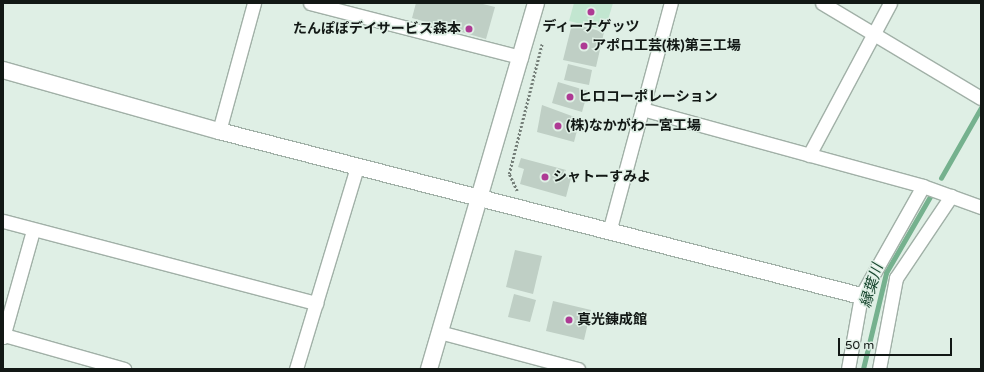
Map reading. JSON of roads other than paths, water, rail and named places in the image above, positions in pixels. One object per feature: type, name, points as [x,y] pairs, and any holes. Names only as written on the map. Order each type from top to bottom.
[{"type":"street","points":[[219,131],[254,3]]},
{"type":"street","points":[[310,3],[521,57]]},
{"type":"street","points":[[429,369],[536,3]]},
{"type":"street","points":[[609,232],[671,3]]},
{"type":"street","points":[[822,3],[981,98]]},
{"type":"street","points":[[809,155],[890,3]]},
{"type":"street","points":[[3,70],[219,131],[861,296]]},
{"type":"street","points":[[642,109],[923,186],[981,207]]},
{"type":"street","points":[[296,369],[357,167]]},
{"type":"street","points":[[848,369],[861,296],[923,186]]},
{"type":"street","points":[[879,369],[896,278],[951,196]]},
{"type":"street","points":[[3,221],[316,303]]},
{"type":"street","points":[[33,230],[3,336],[124,369]]},
{"type":"street","points":[[439,332],[571,368]]},
{"type":"waterway","name":"縁葉川","points":[[941,178],[981,108]]},
{"type":"waterway","name":"縁葉川","points":[[863,369],[886,273],[931,195]]},
{"type":"place","name":"ディーナゲッツ","points":[[591,12]]},
{"type":"place","name":"たんぽぽデイサービス森本","points":[[469,29]]},
{"type":"place","name":"アポロ工芸(株)第三工場","points":[[584,46]]},
{"type":"place","name":"ヒロコーポレーション","points":[[570,97]]},
{"type":"place","name":"(株)なかがわ一宮工場","points":[[558,126]]},
{"type":"place","name":"シャトーすみよ","points":[[545,177]]},
{"type":"place","name":"真光錬成館","points":[[569,320]]}]
